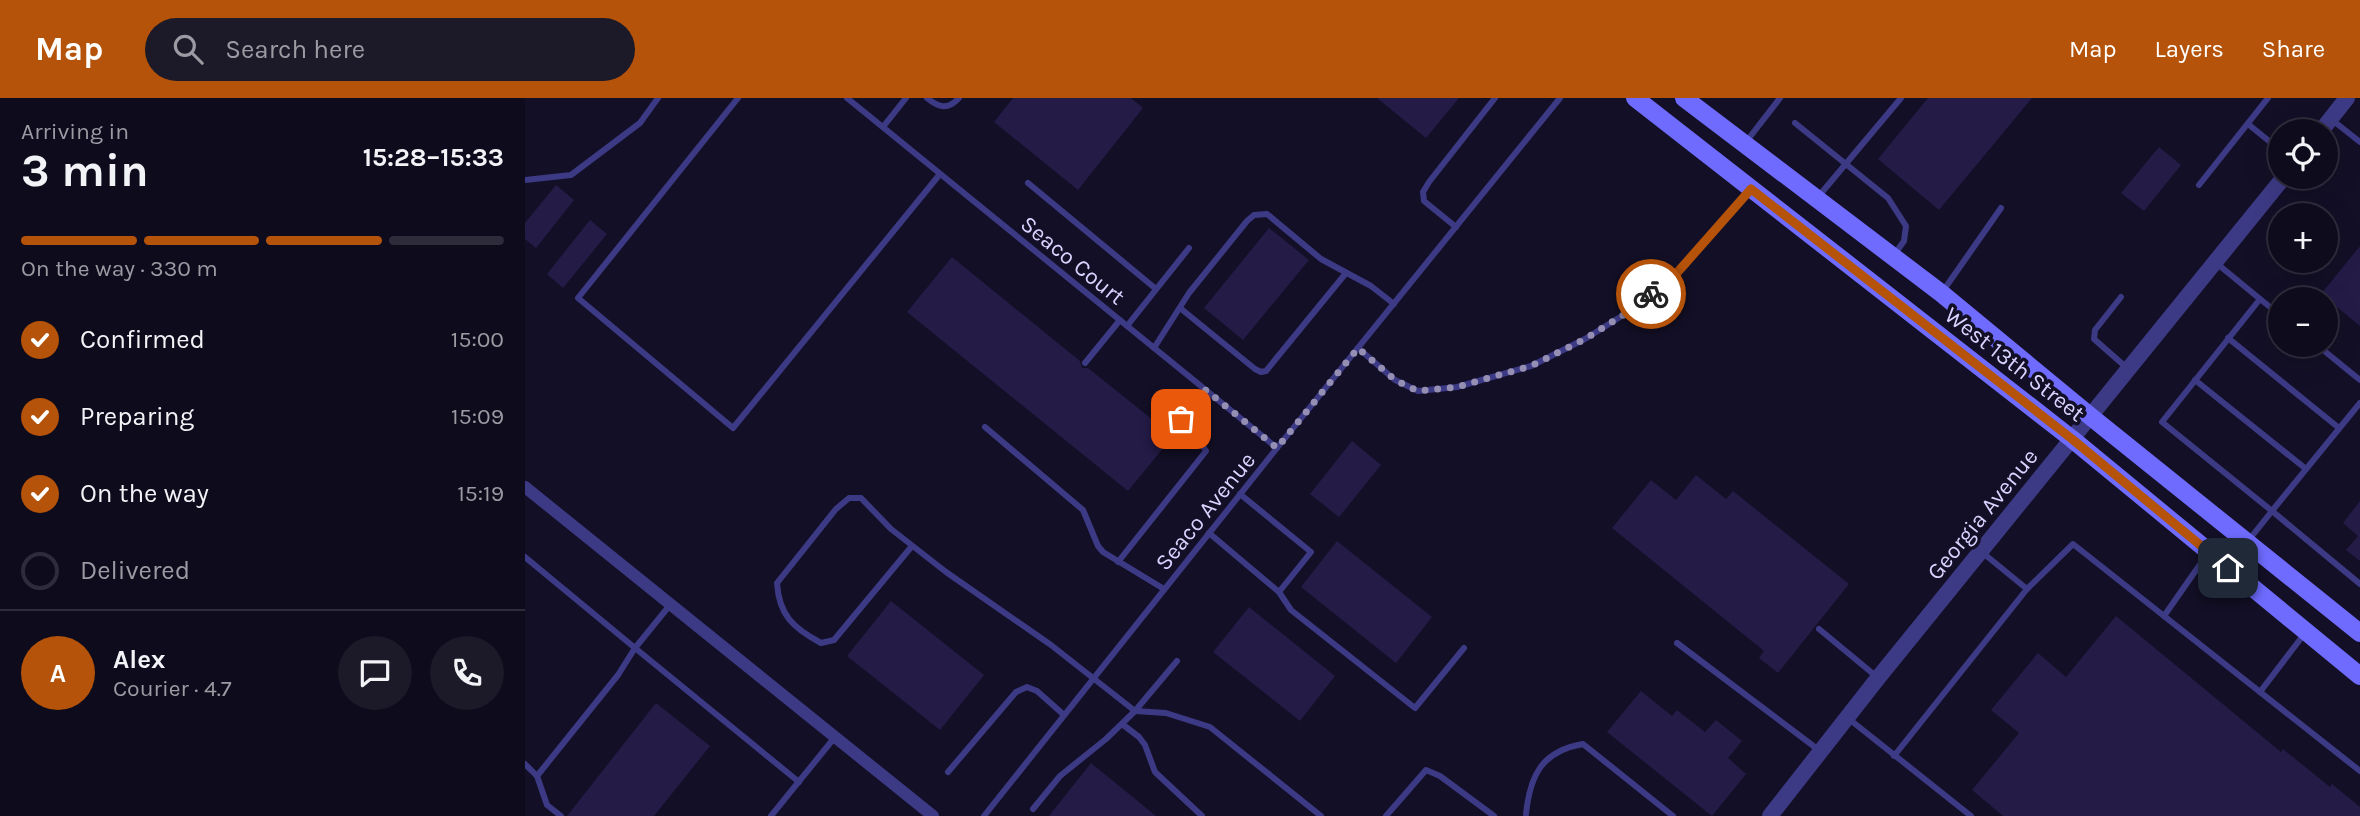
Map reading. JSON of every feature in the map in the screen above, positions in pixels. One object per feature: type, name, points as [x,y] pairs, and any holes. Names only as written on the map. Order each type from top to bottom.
[{"type":"main road","name":"West 13th Street","points":[[1635,98],[2072,439],[2360,676]]},
{"type":"main road","name":"West 13th Street","points":[[1684,98],[1941,293],[2247,542],[2357,625]]},
{"type":"street","points":[[2331,119],[2347,98]]},
{"type":"street","name":"Georgia Avenue","points":[[1770,816],[1878,678],[2274,189]]},
{"type":"street","points":[[525,487],[933,816]]},
{"type":"lane","points":[[525,180],[571,175],[640,123],[658,98]]},
{"type":"lane","points":[[738,98],[578,298],[733,428],[940,174]]},
{"type":"lane","name":"Seaco Court","points":[[847,98],[1277,448]]},
{"type":"lane","points":[[883,127],[906,98]]},
{"type":"lane","points":[[927,98],[945,107],[952,105],[959,98]]},
{"type":"lane","points":[[1456,227],[1424,201],[1423,192],[1495,98]]},
{"type":"lane","name":"Seaco Avenue","points":[[984,816],[1560,98]]},
{"type":"lane","points":[[1745,144],[1780,98]]},
{"type":"lane","points":[[1817,198],[1901,98]]},
{"type":"lane","points":[[2199,185],[2268,98]]},
{"type":"lane","points":[[1795,123],[1888,198],[1906,226],[1904,241],[1893,256]]},
{"type":"lane","points":[[2248,124],[2268,140]]},
{"type":"lane","points":[[2338,131],[2360,142]]},
{"type":"lane","points":[[1028,183],[1156,289]]},
{"type":"lane","points":[[1358,348],[1395,380],[1418,391],[1457,387],[1531,366],[1585,339],[1636,307],[1676,274],[1751,189]]},
{"type":"lane","points":[[1941,293],[2001,208]]},
{"type":"lane","points":[[1154,348],[1189,293],[1247,221],[1260,214],[1267,214],[1321,259],[1371,286],[1394,304]]},
{"type":"lane","points":[[1127,326],[1189,248]]},
{"type":"lane","points":[[2215,262],[2268,305]]},
{"type":"lane","points":[[1179,309],[1255,369],[1266,371],[1346,273]]},
{"type":"lane","points":[[2121,297],[2095,330],[2094,339],[2129,369]]},
{"type":"lane","points":[[2260,299],[2162,422],[2360,584]]},
{"type":"lane","points":[[1085,363],[1120,320]]},
{"type":"lane","points":[[2228,338],[2339,428]]},
{"type":"lane","points":[[2332,357],[2360,380]]},
{"type":"lane","points":[[2195,380],[2306,469]]},
{"type":"lane","points":[[1118,562],[1206,451],[1195,433],[1181,419],[1206,390]]},
{"type":"lane","points":[[2247,542],[2360,403]]},
{"type":"lane","points":[[985,427],[1083,510],[1103,552],[1164,589]]},
{"type":"lane","points":[[1240,494],[1311,552],[1279,592]]},
{"type":"lane","points":[[912,545],[834,640],[821,643],[807,636],[787,619],[778,600],[777,583],[836,509],[849,498],[861,498],[891,529],[1135,711],[1166,713],[1210,727],[1321,816]]},
{"type":"lane","points":[[1209,533],[1279,592],[1290,610],[1415,708],[1464,648]]},
{"type":"lane","points":[[1894,756],[2027,589],[2073,544],[2360,771]]},
{"type":"lane","points":[[2164,616],[2209,551]]},
{"type":"lane","points":[[1982,552],[2027,589]]},
{"type":"lane","points":[[525,557],[799,782]]},
{"type":"lane","points":[[537,775],[618,676],[635,648],[670,605]]},
{"type":"lane","points":[[1819,629],[1878,678]]},
{"type":"lane","points":[[2260,692],[2306,632]]},
{"type":"lane","points":[[1677,643],[1821,752]]},
{"type":"lane","points":[[1033,809],[1060,776],[1135,711],[1177,661]]},
{"type":"lane","points":[[948,772],[1016,692],[1027,687],[1037,691],[1064,715]]},
{"type":"lane","points":[[1848,718],[1971,816]]},
{"type":"lane","points":[[1122,724],[1139,737],[1155,772],[1202,816]]},
{"type":"lane","points":[[771,816],[835,737]]},
{"type":"lane","points":[[1527,815],[1529,789],[1542,764],[1564,748],[1583,744],[1673,816]]},
{"type":"lane","points":[[525,764],[537,775],[547,805],[561,816]]},
{"type":"lane","points":[[1386,816],[1426,770],[1440,776],[1495,816]]},
{"type":"building","points":[[1013,98],[1131,98],[1143,108],[1078,190],[994,122]]},
{"type":"building","points":[[1377,98],[1459,98],[1426,138]]},
{"type":"building","points":[[1928,98],[2032,98],[1939,210],[1878,159]]},
{"type":"building","points":[[2159,147],[2181,165],[2144,211],[2121,193]]},
{"type":"building","points":[[556,185],[574,200],[536,248],[525,239],[525,223]]},
{"type":"building","points":[[590,220],[607,234],[563,288],[547,274]]},
{"type":"building","points":[[1269,228],[1309,260],[1243,340],[1204,308]]},
{"type":"building","points":[[2360,246],[2360,326],[2338,308],[2338,287],[2327,287]]},
{"type":"building","points":[[952,257],[1080,361],[1082,368],[1088,368],[1173,436],[1128,491],[907,312]]},
{"type":"building","points":[[1352,441],[1381,465],[1339,517],[1310,494]]},
{"type":"building","points":[[1696,475],[1726,499],[1733,491],[1849,584],[1778,673],[1759,658],[1764,651],[1612,528],[1651,480],[1676,500]]},
{"type":"building","points":[[2360,501],[2360,561],[2346,550],[2358,536],[2343,523]]},
{"type":"building","points":[[1337,541],[1432,617],[1396,663],[1301,587]]},
{"type":"building","points":[[891,601],[984,675],[940,730],[847,656]]},
{"type":"building","points":[[1249,607],[1335,676],[1300,721],[1213,652]]},
{"type":"building","points":[[2116,616],[2281,752],[2283,749],[2330,787],[2332,784],[2360,807],[2360,816],[2003,816],[1972,790],[2019,733],[1991,710],[2038,653],[2066,677]]},
{"type":"building","points":[[1641,691],[1672,716],[1677,710],[1705,732],[1716,720],[1742,741],[1728,758],[1746,774],[1712,816],[1607,732]]},
{"type":"building","points":[[656,703],[710,746],[654,816],[567,816]]},
{"type":"building","points":[[1091,763],[1156,816],[1049,816]]},
{"type":"way so far","points":[[1181,419],[1206,390],[1277,448],[1358,348],[1395,380],[1418,391],[1457,387],[1531,366],[1585,339],[1636,307],[1651,294]]},
{"type":"route","points":[[1651,294],[1676,274],[1751,189],[2072,439],[2228,568]]}]
